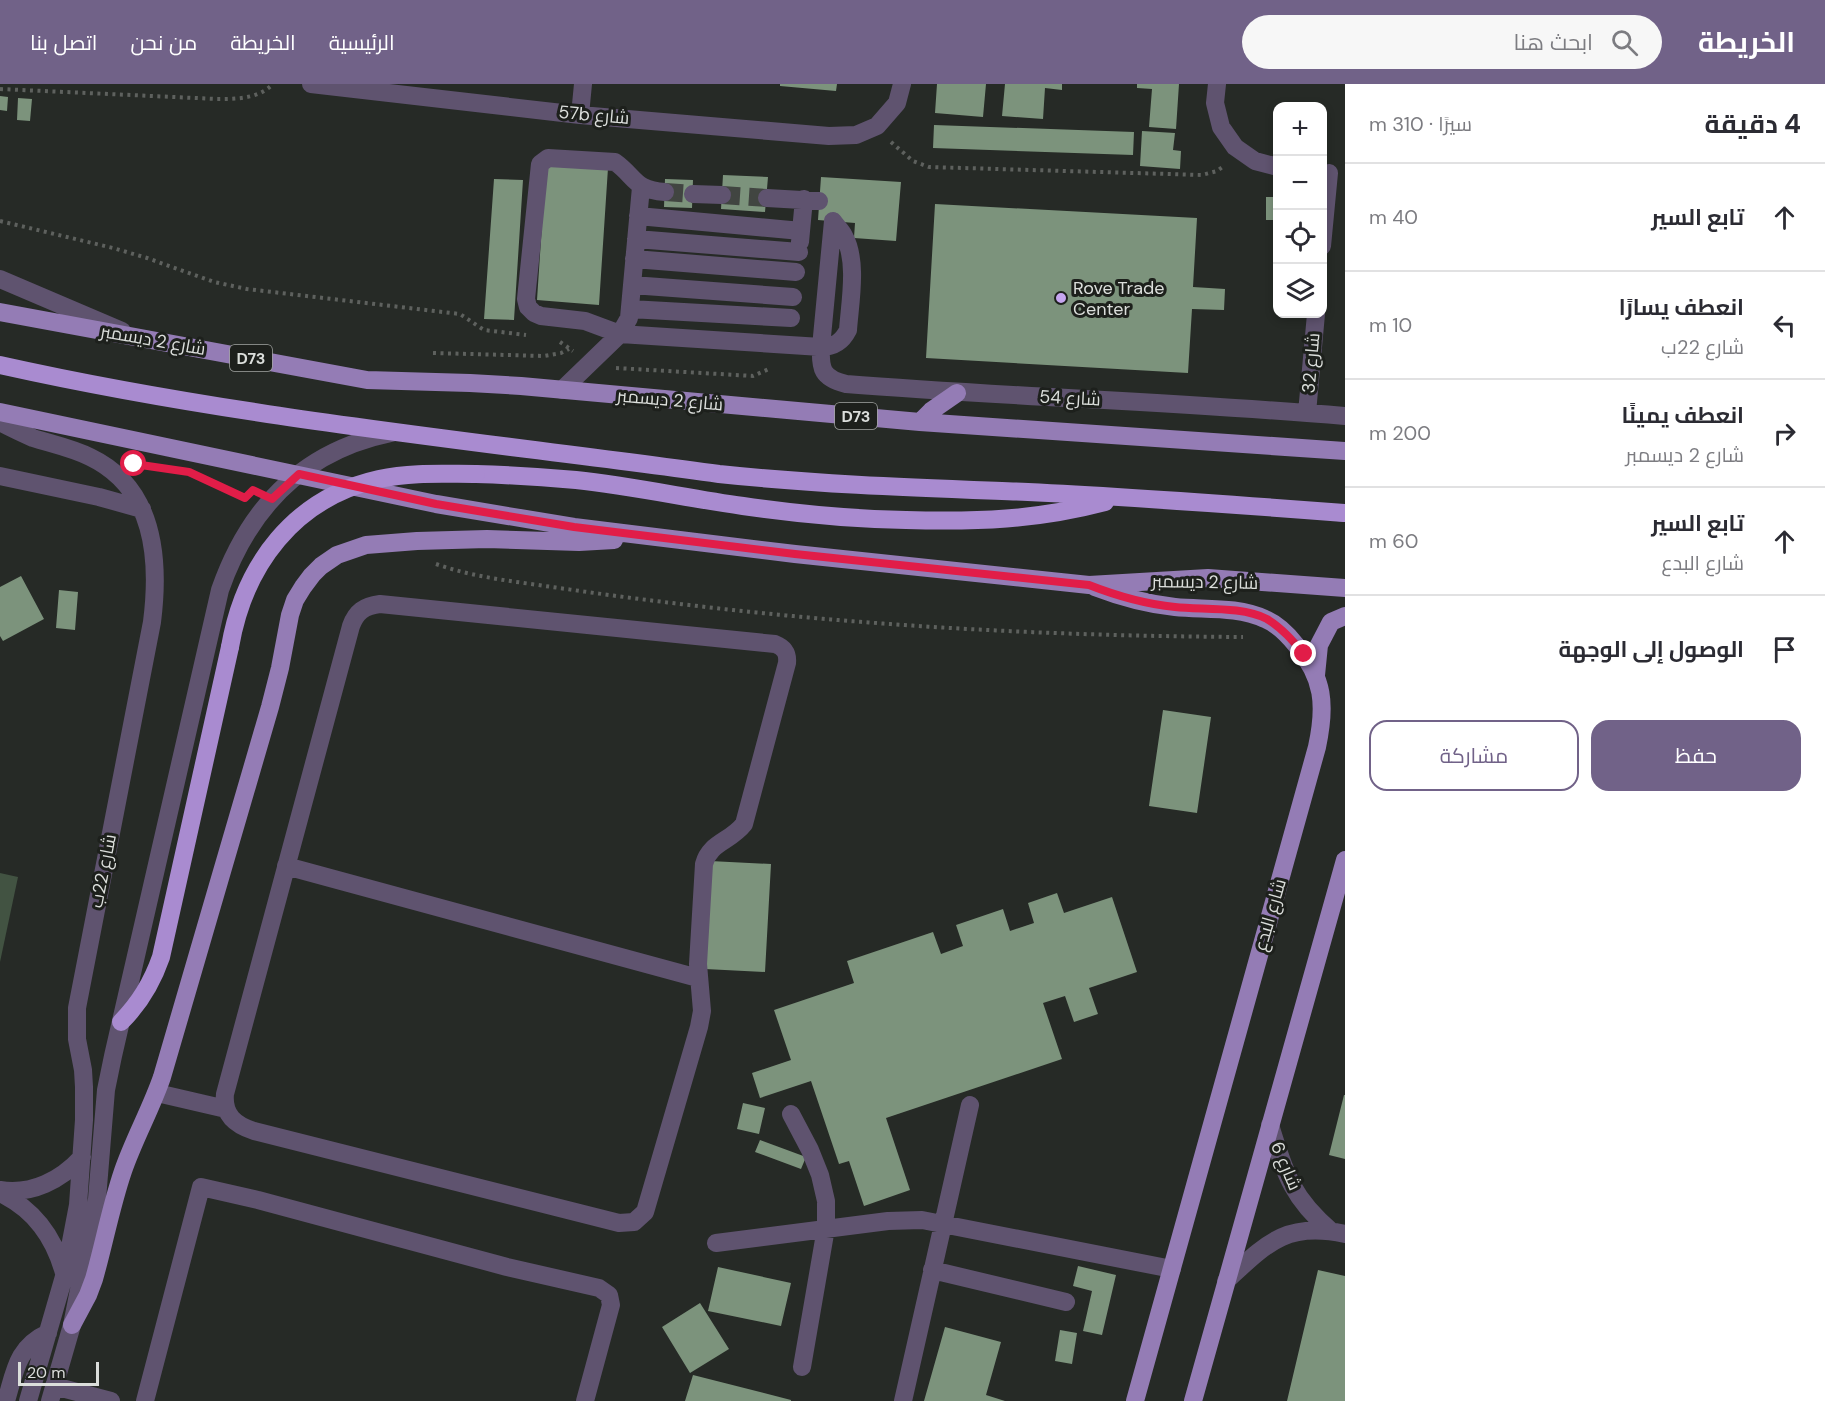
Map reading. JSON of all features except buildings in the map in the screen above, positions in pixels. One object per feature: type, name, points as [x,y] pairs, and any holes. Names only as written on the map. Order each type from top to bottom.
[{"type":"highway","points":[[0,365],[169,399],[391,433],[789,482],[1123,497],[1345,513]]},
{"type":"highway","points":[[121,1022],[135,1008],[155,976],[241,601],[262,559],[277,540],[312,509],[333,496],[355,486],[401,475],[476,474],[576,480],[745,507],[815,515],[992,521],[1080,509],[1123,497]]},
{"type":"main road","name":"شارع 2 ديسمبر","points":[[0,312],[367,380],[470,383],[920,422],[1345,451]]},
{"type":"main road","points":[[920,422],[931,411],[957,393]]},
{"type":"main road","name":"شارع 2 ديسمبر","points":[[0,412],[505,517],[807,555],[1089,585],[1208,578],[1345,588]]},
{"type":"main road","points":[[72,1325],[94,1279],[122,1175],[157,1093],[270,707],[290,615],[303,587],[321,566],[337,555],[366,545],[475,539],[579,542],[622,540],[643,535]]},
{"type":"main road","name":"شارع البدع","points":[[1089,585],[1116,596],[1145,603],[1244,612],[1266,619],[1287,634],[1304,654],[1316,675],[1322,699],[1322,723],[1317,747],[1135,1401]]},
{"type":"main road","points":[[1316,675],[1319,645],[1331,622],[1345,616]]},
{"type":"main road","points":[[1193,1401],[1345,860]]},
{"type":"street","name":"57b شارع","points":[[311,84],[580,115],[829,136],[856,135],[877,126]]},
{"type":"street","points":[[580,115],[583,84]]},
{"type":"street","points":[[877,126],[897,103],[902,84]]},
{"type":"street","points":[[1217,84],[1215,103],[1221,127],[1235,147],[1255,161],[1273,166]]},
{"type":"street","points":[[664,192],[641,187],[615,162],[548,158],[540,164],[526,299],[528,307],[541,316],[585,321],[620,334],[820,347]]},
{"type":"street","points":[[1327,214],[1332,173]]},
{"type":"street","points":[[562,390],[620,334],[629,318],[641,187]]},
{"type":"street","points":[[693,194],[722,195]]},
{"type":"street","points":[[767,198],[812,200],[801,231],[788,345]]},
{"type":"street","points":[[638,216],[801,231]]},
{"type":"street","name":"شارع 54","points":[[820,347],[838,344],[848,330],[851,253],[844,235],[832,221],[820,347],[820,363],[824,372],[833,380],[846,384],[957,393],[1219,406],[1345,416]]},
{"type":"street","points":[[636,239],[799,252]]},
{"type":"street","points":[[634,259],[796,272]]},
{"type":"street","points":[[0,279],[135,336]]},
{"type":"street","points":[[632,285],[794,297]]},
{"type":"street","points":[[630,309],[791,318]]},
{"type":"street","name":"شارع 32","points":[[1307,413],[1316,318]]},
{"type":"street","name":"شارع 22ب","points":[[0,422],[32,437],[91,457],[106,466],[120,479],[133,493],[149,526],[156,570],[155,596],[76,1008],[77,1039],[84,1086],[78,1205],[64,1273],[28,1401]]},
{"type":"street","points":[[111,1401],[52,1394],[72,1325],[97,1198],[106,1090],[220,590],[238,546],[250,525],[272,499],[299,474],[333,451],[361,440],[391,433]]},
{"type":"street","points":[[0,476],[99,497],[142,509]]},
{"type":"street","points":[[380,604],[775,644],[786,651],[787,663],[744,824],[731,837],[710,849],[704,864],[698,978],[702,1011],[699,1027],[645,1212],[640,1218],[627,1224],[254,1131],[234,1122],[226,1109],[225,1094],[351,626],[354,617],[361,610],[370,605],[380,604]]},
{"type":"street","points":[[286,866],[698,978]]},
{"type":"street","points":[[157,1093],[226,1109]]},
{"type":"street","points":[[903,1401],[970,1105]]},
{"type":"street","points":[[791,1114],[820,1175],[826,1202],[826,1228],[802,1367]]},
{"type":"street","name":"شارع 6","points":[[1270,1125],[1293,1189],[1304,1204],[1338,1233]]},
{"type":"street","points":[[0,1192],[20,1191],[48,1183],[66,1172],[82,1157]]},
{"type":"street","points":[[144,1401],[201,1187],[258,1200],[507,1267],[599,1288],[609,1295],[611,1305],[585,1401]]},
{"type":"street","points":[[0,1192],[25,1208],[39,1222],[59,1254],[64,1273]]},
{"type":"street","points":[[716,1243],[826,1228],[922,1220],[1172,1269]]},
{"type":"street","name":"شارع 6","points":[[1226,1281],[1258,1251],[1285,1235],[1300,1231],[1338,1233]]},
{"type":"street","points":[[932,1270],[1066,1302]]},
{"type":"street","points":[[6,1401],[22,1353],[38,1338],[48,1333]]},
{"type":"path","points":[[0,89],[244,99],[268,89],[273,84]]},
{"type":"path","points":[[877,126],[899,150],[913,161],[929,167],[1202,175],[1217,171],[1229,161],[1235,147]]},
{"type":"path","points":[[433,353],[544,356],[569,349]]},
{"type":"path","points":[[198,476],[245,498],[253,490],[272,499]]},
{"type":"path","points":[[433,563],[477,576],[608,595],[871,624],[1016,633],[1137,637],[1249,637]]},
{"type":"green space","points":[[0,873],[18,877],[0,962]]},
{"type":"tunnel","points":[[665,192],[693,194]]},
{"type":"tunnel","points":[[722,195],[767,198]]},
{"type":"place","name":"Rove Trade Center","points":[[1061,298]]},
{"type":"route","points":[[134,464],[189,472],[245,498],[253,490],[272,499],[299,474],[436,504],[574,527],[795,554],[1089,585],[1116,596],[1145,603],[1244,612],[1266,619],[1287,634],[1304,654]]}]
